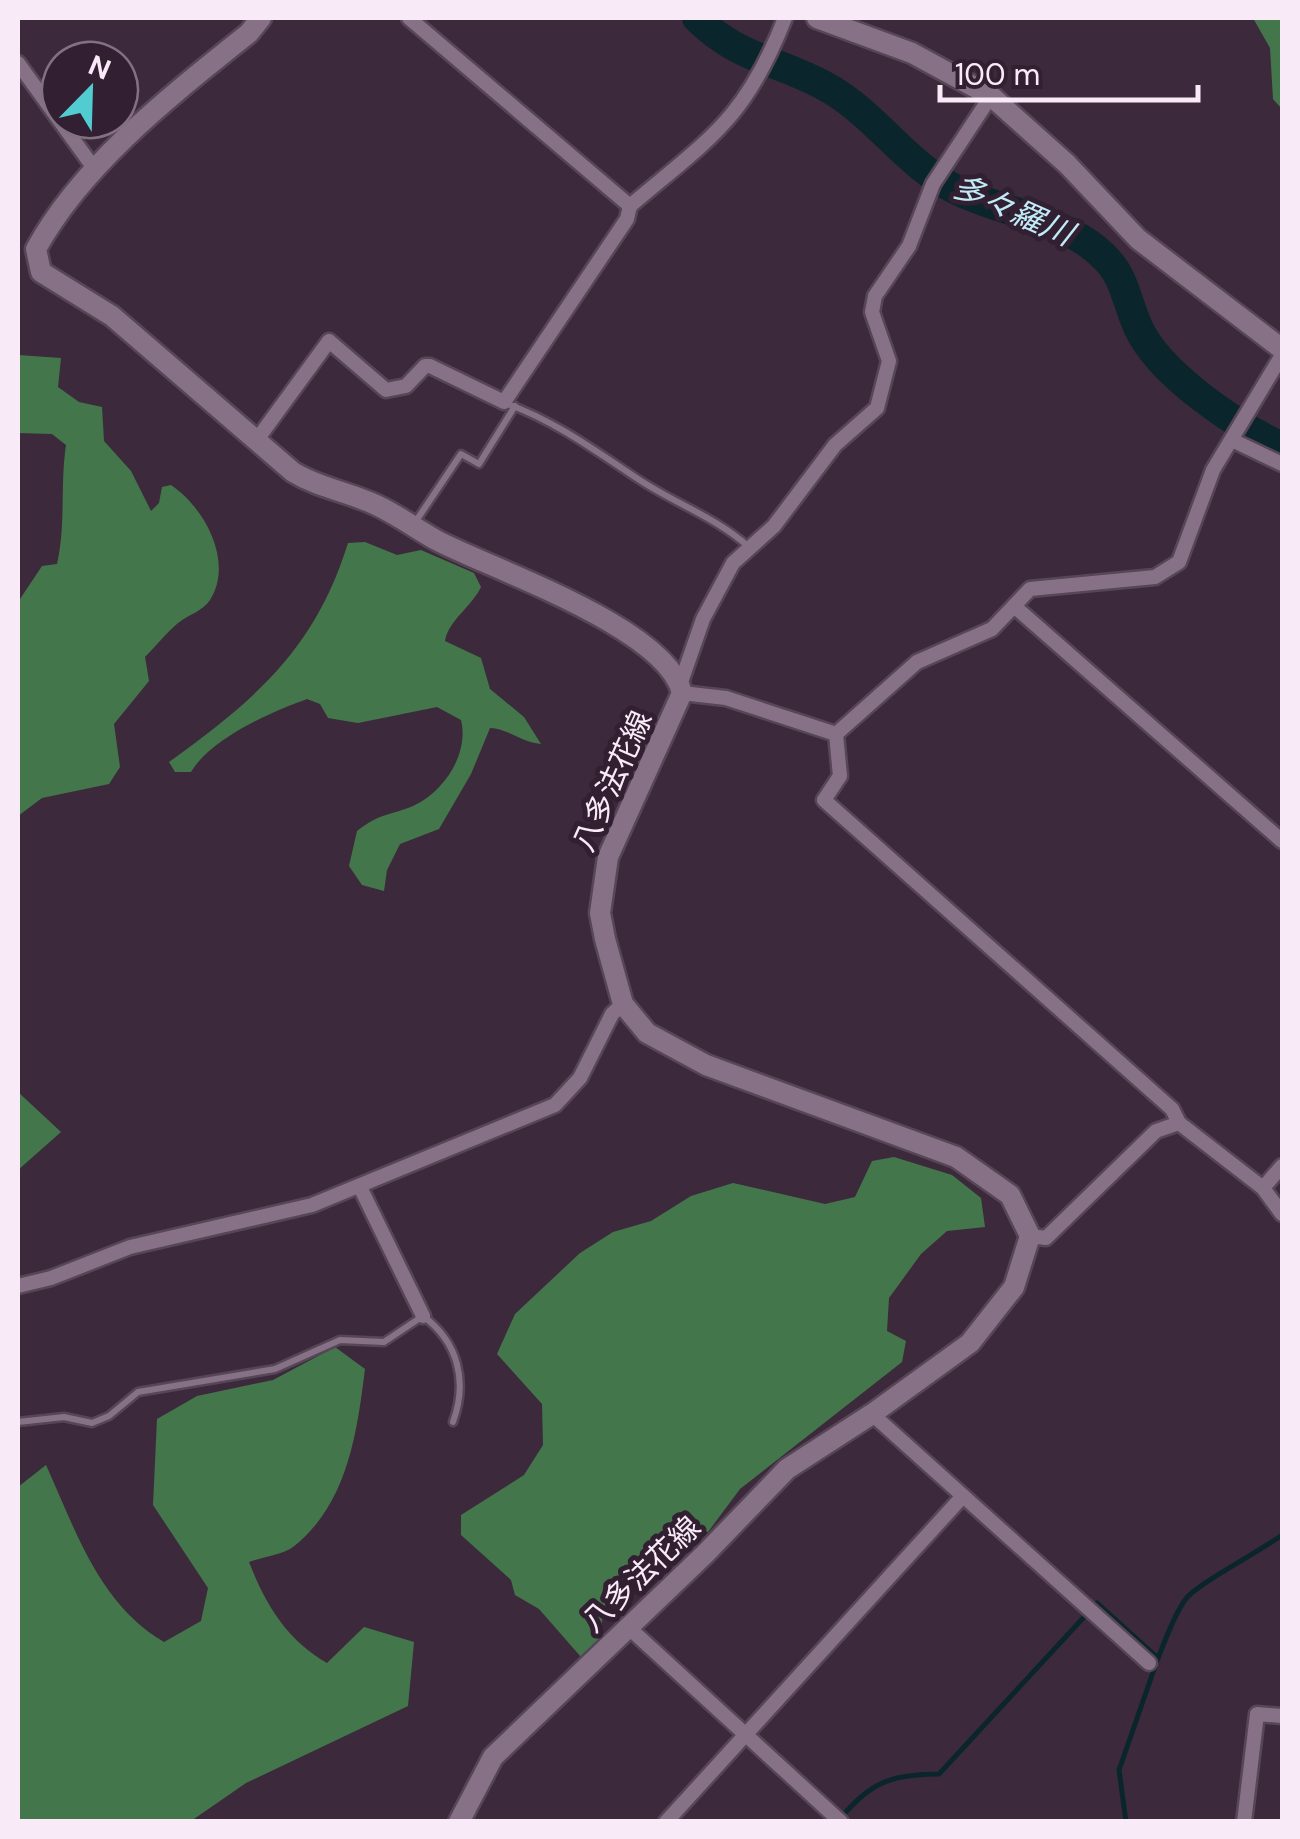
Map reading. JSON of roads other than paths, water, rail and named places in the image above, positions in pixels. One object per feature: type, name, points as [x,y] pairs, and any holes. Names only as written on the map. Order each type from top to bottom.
[{"type":"main road","name":"八多法花線","points":[[261,18],[96,171],[44,234],[36,262],[50,281],[112,316],[256,441],[316,486],[366,500],[412,526],[544,587],[622,631],[665,665],[681,689],[608,857],[600,913],[624,1004],[647,1033],[706,1065],[956,1157],[1010,1195],[1030,1236],[1014,1286],[970,1342],[872,1414],[787,1469],[493,1757],[459,1822]]},
{"type":"main road","points":[[818,18],[857,24],[991,96],[1068,164],[1138,239],[1282,352]]},
{"type":"street","points":[[409,18],[630,206]]},
{"type":"street","points":[[256,441],[329,341],[386,390],[406,386],[430,366],[510,404],[627,219],[630,206],[704,148],[764,72],[786,18]]},
{"type":"street","points":[[18,63],[96,171]]},
{"type":"street","points":[[836,734],[726,698],[681,689],[704,619],[733,564],[774,526],[835,444],[877,408],[889,361],[872,312],[875,296],[909,246],[934,184],[991,96]]},
{"type":"street","points":[[836,734],[917,662],[992,629],[1030,589],[1110,584],[1167,572],[1185,550],[1203,490],[1282,352]]},
{"type":"street","points":[[1236,438],[1282,464]]},
{"type":"street","points":[[1014,606],[1282,841]]},
{"type":"street","points":[[836,734],[840,776],[824,800],[1172,1109],[1178,1123],[1263,1188],[1282,1214]]},
{"type":"street","points":[[18,1286],[51,1278],[130,1248],[312,1204],[555,1105],[580,1078],[612,1014],[624,1004]]},
{"type":"street","points":[[1030,1236],[1046,1238],[1156,1132],[1178,1123]]},
{"type":"street","points":[[1263,1188],[1282,1166]]},
{"type":"street","points":[[360,1187],[422,1316]]},
{"type":"street","points":[[872,1414],[1148,1663]]},
{"type":"street","points":[[666,1822],[963,1496]]},
{"type":"street","points":[[627,1626],[839,1819]]},
{"type":"street","points":[[1244,1822],[1256,1714],[1282,1716]]},
{"type":"lane","points":[[412,526],[461,454],[480,464],[510,404],[586,442],[637,478],[710,515],[749,547]]},
{"type":"lane","points":[[18,1422],[64,1416],[92,1423],[109,1416],[138,1392],[275,1369],[340,1340],[384,1342],[422,1316],[445,1335],[454,1351],[461,1381],[454,1422]]},
{"type":"waterway","name":"多々羅川","points":[[697,18],[727,42],[841,96],[920,166],[955,189],[1041,220],[1089,244],[1117,272],[1138,327],[1163,363],[1222,412],[1282,447]]},
{"type":"waterway","points":[[840,1819],[862,1796],[883,1783],[895,1778],[939,1774],[1097,1603],[1158,1658],[1191,1593],[1282,1535]]},
{"type":"waterway","points":[[1126,1822],[1119,1770],[1158,1658]]}]
